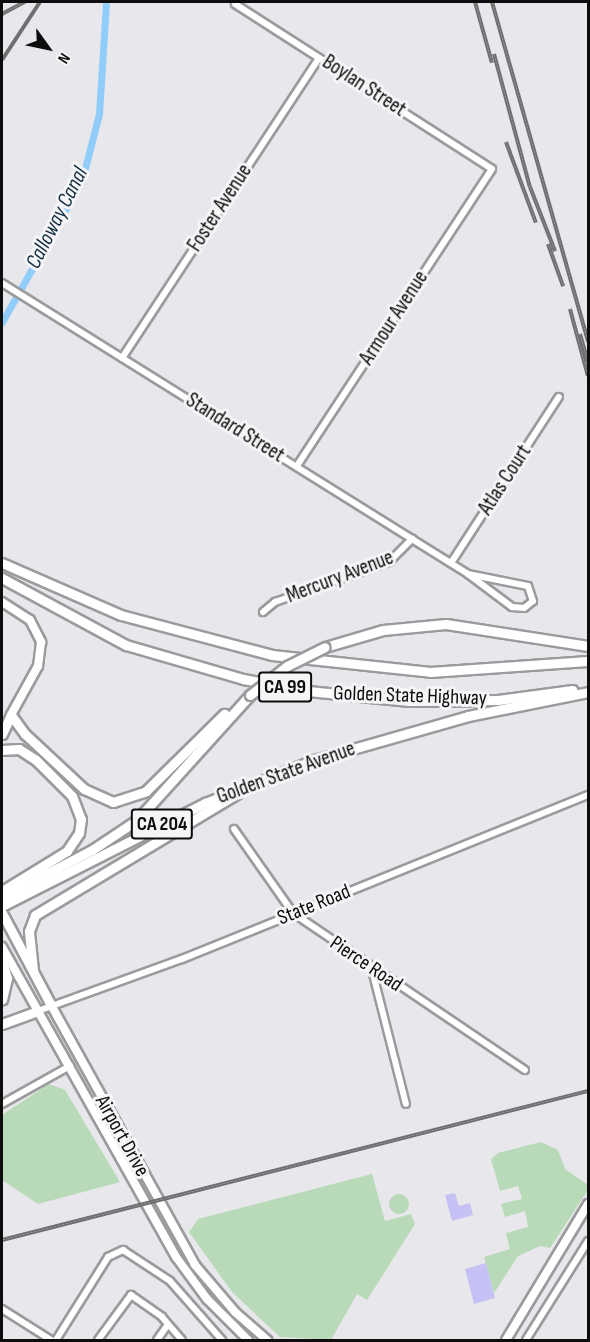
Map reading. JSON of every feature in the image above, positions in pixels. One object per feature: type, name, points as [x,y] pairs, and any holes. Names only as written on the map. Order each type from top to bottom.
[{"type":"highway","name":"Golden State Highway","points":[[2,563],[130,619],[272,656],[430,672],[588,661]]},
{"type":"highway","name":"Golden State Highway","points":[[2,578],[126,645],[194,667],[308,691],[469,701],[588,690]]},
{"type":"highway","points":[[11,715],[25,734],[88,793],[120,801],[146,791],[266,681],[325,647],[383,630],[446,624],[588,645]]},
{"type":"highway","name":"Golden State Avenue","points":[[6,898],[256,781],[399,734],[588,690]]},
{"type":"highway","name":"CA 204","points":[[6,898],[98,847],[137,820],[250,694]]},
{"type":"highway","points":[[2,726],[11,715]]},
{"type":"highway","points":[[2,734],[11,715]]},
{"type":"highway","points":[[2,750],[18,749],[36,760],[72,796],[81,819],[79,833],[67,851],[6,898]]},
{"type":"highway","points":[[33,970],[29,931],[41,910],[256,781]]},
{"type":"highway","name":"Airport Drive","points":[[2,913],[51,1005]]},
{"type":"highway","points":[[2,961],[7,978],[2,999]]},
{"type":"highway","points":[[2,1024],[38,1011]]},
{"type":"main road","points":[[2,602],[30,620],[41,642],[38,666],[11,715]]},
{"type":"main road","name":"Airport Drive","points":[[2,946],[185,1271],[248,1341]]},
{"type":"main road","name":"Airport Drive","points":[[51,1005],[195,1265],[234,1312],[267,1341]]},
{"type":"main road","points":[[506,1341],[588,1204]]},
{"type":"street","name":"Boylan Street","points":[[235,4],[492,169]]},
{"type":"street","name":"Foster Avenue","points":[[122,358],[319,58]]},
{"type":"street","name":"Armour Avenue","points":[[297,466],[492,169]]},
{"type":"street","name":"Standard Street","points":[[2,283],[412,538],[468,574],[512,607],[524,608],[533,601],[528,586],[468,574]]},
{"type":"street","name":"Atlas Court","points":[[451,563],[559,397]]},
{"type":"street","name":"Mercury Avenue","points":[[263,612],[275,602],[389,562],[412,538]]},
{"type":"street","name":"State Road","points":[[38,1011],[293,913],[588,795]]},
{"type":"street","name":"Pierce Road","points":[[234,829],[293,913],[372,970],[525,1070]]},
{"type":"street","points":[[372,970],[406,1104]]},
{"type":"street","points":[[2,1104],[70,1066]]},
{"type":"street","points":[[525,1341],[588,1241]]},
{"type":"street","points":[[56,1341],[108,1257],[117,1251],[130,1253],[170,1281],[222,1341]]},
{"type":"street","points":[[98,1341],[131,1295],[168,1324],[182,1341]]},
{"type":"street","points":[[2,1309],[51,1341]]},
{"type":"street","points":[[157,1341],[168,1324]]},
{"type":"green space","points":[[49,1084],[65,1090],[120,1182],[38,1204],[2,1180],[2,1115]]},
{"type":"green space","points":[[541,1142],[558,1150],[565,1169],[588,1185],[588,1190],[550,1248],[540,1246],[518,1256],[494,1293],[484,1257],[510,1249],[506,1233],[528,1227],[525,1211],[505,1217],[501,1204],[522,1199],[518,1186],[500,1191],[491,1159],[498,1153]]},
{"type":"green space","points":[[372,1174],[385,1221],[411,1214],[415,1224],[367,1300],[357,1294],[331,1340],[280,1337],[232,1292],[189,1232],[198,1219]]},
{"type":"green space","points":[[399,1194],[406,1197],[409,1204],[406,1211],[399,1214],[392,1211],[389,1204],[392,1197]]},
{"type":"building","points":[[455,1193],[459,1206],[470,1203],[473,1215],[452,1221],[445,1195]]},
{"type":"building","points":[[486,1263],[495,1298],[474,1304],[465,1269]]},
{"type":"waterway","name":"Calloway Canal","points":[[2,322],[82,180],[99,114],[106,2]]},
{"type":"railway","points":[[2,14],[25,2]]},
{"type":"railway","points":[[2,60],[40,2]]},
{"type":"railway","points":[[475,2],[492,63]]},
{"type":"railway","points":[[492,2],[588,342]]},
{"type":"railway","points":[[494,54],[530,187],[555,251]]},
{"type":"railway","points":[[506,142],[536,223]]},
{"type":"railway","points":[[548,244],[563,286]]},
{"type":"railway","points":[[570,309],[588,376]]},
{"type":"railway","points":[[580,334],[588,362]]},
{"type":"railway","points":[[2,1240],[588,1091]]}]
